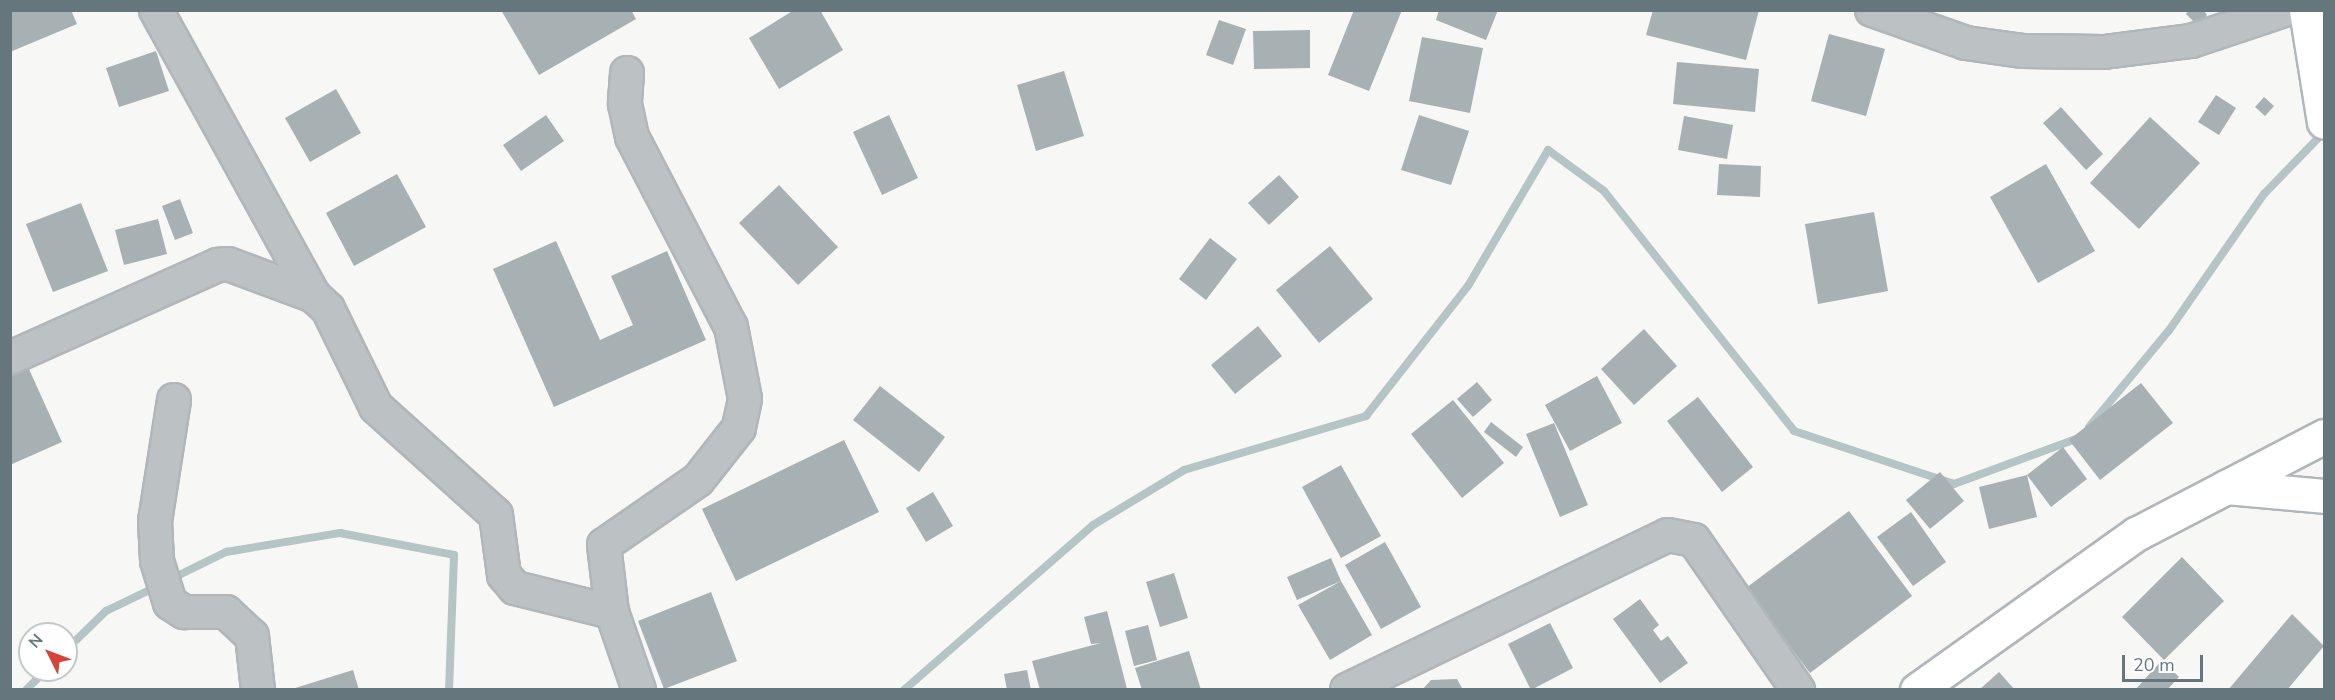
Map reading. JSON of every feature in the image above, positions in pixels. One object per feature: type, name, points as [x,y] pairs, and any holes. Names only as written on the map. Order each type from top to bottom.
[{"type":"main road","points":[[2306,10],[2313,63],[2325,122]]},
{"type":"main road","points":[[1917,690],[2136,534],[2325,436]]},
{"type":"main road","points":[[2224,487],[2325,496]]},
{"type":"street","points":[[156,10],[314,296],[328,309],[376,407],[496,514],[504,575],[515,588],[612,612]]},
{"type":"street","points":[[1873,11],[1966,43],[2023,51],[2104,52],[2191,41],[2284,10]]},
{"type":"street","points":[[627,73],[625,104],[632,137],[731,327],[745,399],[739,428],[698,480],[604,545],[612,612],[639,690]]},
{"type":"street","points":[[10,358],[218,266],[228,264],[314,296]]},
{"type":"street","points":[[174,400],[154,521],[159,571],[170,603],[184,612],[226,612],[252,636],[258,690]]},
{"type":"street","points":[[1347,690],[1668,535],[1695,540],[1798,690]]},
{"type":"building","points":[[10,10],[71,10],[77,24],[10,52]]},
{"type":"building","points":[[501,10],[631,10],[636,19],[539,75]]},
{"type":"building","points":[[794,10],[820,10],[843,50],[779,89],[749,38]]},
{"type":"building","points":[[1354,10],[1402,10],[1369,91],[1328,75]]},
{"type":"building","points":[[1439,10],[1498,10],[1486,40],[1436,20]]},
{"type":"building","points":[[1653,10],[1759,10],[1746,60],[1646,35]]},
{"type":"building","points":[[2189,10],[2203,10],[2207,15],[2198,26],[2186,14]]},
{"type":"building","points":[[1219,20],[1246,29],[1233,65],[1206,55]]},
{"type":"building","points":[[1310,30],[1310,68],[1254,69],[1253,31]]},
{"type":"building","points":[[1829,34],[1885,49],[1866,116],[1811,101]]},
{"type":"building","points":[[1422,37],[1483,48],[1470,113],[1409,101]]},
{"type":"building","points":[[156,51],[169,91],[119,107],[106,68]]},
{"type":"building","points":[[1677,62],[1759,69],[1755,112],[1673,104]]},
{"type":"building","points":[[1064,71],[1084,136],[1036,151],[1017,85]]},
{"type":"building","points":[[336,89],[361,133],[310,162],[285,118]]},
{"type":"building","points":[[2216,95],[2236,108],[2219,135],[2198,122]]},
{"type":"building","points":[[2264,97],[2274,106],[2265,116],[2255,107]]},
{"type":"building","points":[[2061,107],[2103,154],[2086,170],[2043,123]]},
{"type":"building","points":[[546,115],[564,141],[521,171],[503,145]]},
{"type":"building","points":[[889,115],[918,178],[882,195],[853,132]]},
{"type":"building","points":[[1419,115],[1469,131],[1451,185],[1401,170]]},
{"type":"building","points":[[1684,116],[1733,125],[1727,159],[1678,150]]},
{"type":"building","points":[[2150,117],[2200,163],[2139,229],[2090,183]]},
{"type":"building","points":[[1719,164],[1761,166],[1760,197],[1717,195]]},
{"type":"building","points":[[2046,164],[2095,251],[2038,283],[1990,197]]},
{"type":"building","points":[[397,174],[426,227],[354,266],[326,213]]},
{"type":"building","points":[[1279,175],[1299,197],[1269,225],[1248,203]]},
{"type":"building","points":[[779,185],[838,247],[798,285],[739,223]]},
{"type":"building","points":[[180,199],[193,233],[175,240],[162,206]]},
{"type":"building","points":[[81,203],[108,271],[53,292],[26,224]]},
{"type":"building","points":[[1874,212],[1888,291],[1818,304],[1805,224]]},
{"type":"building","points":[[158,219],[167,254],[124,265],[115,230]]},
{"type":"building","points":[[1210,238],[1237,259],[1206,300],[1179,279]]},
{"type":"building","points":[[556,241],[600,340],[633,325],[611,276],[667,251],[706,340],[554,407],[493,269]]},
{"type":"building","points":[[1330,246],[1373,299],[1319,343],[1276,290]]},
{"type":"building","points":[[1258,326],[1282,356],[1235,394],[1211,365]]},
{"type":"building","points":[[1644,329],[1677,366],[1634,405],[1601,369]]},
{"type":"building","points":[[28,367],[62,442],[10,465],[10,375]]},
{"type":"building","points":[[1597,376],[1622,423],[1570,451],[1545,405]]},
{"type":"building","points":[[1477,382],[1492,400],[1473,417],[1457,399]]},
{"type":"building","points":[[2141,383],[2173,423],[2100,480],[2069,440]]},
{"type":"building","points":[[880,386],[945,437],[919,472],[853,420]]},
{"type":"building","points":[[1698,397],[1753,467],[1722,492],[1667,421]]},
{"type":"building","points":[[1453,400],[1504,463],[1462,498],[1411,434]]},
{"type":"building","points":[[1491,422],[1523,447],[1516,457],[1484,432]]},
{"type":"building","points":[[1554,423],[1588,505],[1560,517],[1526,434]]},
{"type":"building","points":[[844,440],[879,512],[736,581],[702,509]]},
{"type":"building","points":[[2063,447],[2087,479],[2051,507],[2027,475]]},
{"type":"building","points":[[1341,465],[1381,536],[1341,558],[1302,487]]},
{"type":"building","points":[[1940,472],[1964,501],[1930,529],[1906,500]]},
{"type":"building","points":[[2027,475],[2037,517],[1989,529],[1979,487]]},
{"type":"building","points":[[933,492],[953,526],[926,542],[906,508]]},
{"type":"building","points":[[1849,511],[1912,596],[1810,673],[1746,588]]},
{"type":"building","points":[[1911,512],[1946,562],[1913,586],[1877,537]]},
{"type":"building","points":[[1385,542],[1421,607],[1381,629],[1345,565]]},
{"type":"building","points":[[2182,557],[2224,601],[2164,660],[2122,617]]},
{"type":"building","points":[[1331,558],[1341,581],[1297,600],[1287,577]]},
{"type":"building","points":[[1174,573],[1188,618],[1160,627],[1146,582]]},
{"type":"building","points":[[1341,581],[1372,635],[1330,660],[1298,605]]},
{"type":"building","points":[[711,592],[737,661],[664,689],[638,621]]},
{"type":"building","points":[[1640,599],[1659,625],[1653,630],[1661,641],[1668,636],[1688,663],[1660,683],[1613,619]]},
{"type":"building","points":[[1107,611],[1127,689],[1040,690],[1032,661],[1101,643],[1091,644],[1084,617]]},
{"type":"building","points":[[2292,614],[2324,646],[2287,690],[2228,690]]},
{"type":"building","points":[[1550,623],[1573,668],[1531,690],[1508,644]]},
{"type":"building","points":[[1148,625],[1157,660],[1134,666],[1125,631]]},
{"type":"building","points":[[1189,651],[1201,690],[1142,690],[1135,668]]},
{"type":"building","points":[[2162,660],[2179,677],[2167,690],[2135,690]]},
{"type":"building","points":[[353,670],[359,690],[292,690],[292,689]]},
{"type":"building","points":[[1027,670],[1031,690],[1007,690],[1004,674]]},
{"type":"building","points":[[1999,672],[2015,690],[1979,690]]},
{"type":"building","points":[[1457,679],[1463,690],[1422,690],[1431,680]]},
{"type":"waterway","points":[[2089,427],[2170,329],[2264,194],[2324,132]]},
{"type":"waterway","points":[[904,690],[1093,525],[1184,470],[1366,416],[1468,286],[1548,150],[1604,191],[1794,431],[1954,484],[2081,437]]},
{"type":"waterway","points":[[169,580],[226,552],[340,533],[454,555],[449,690]]},
{"type":"waterway","points":[[78,638],[106,611],[158,586]]},
{"type":"waterway","points":[[26,690],[34,682]]}]
